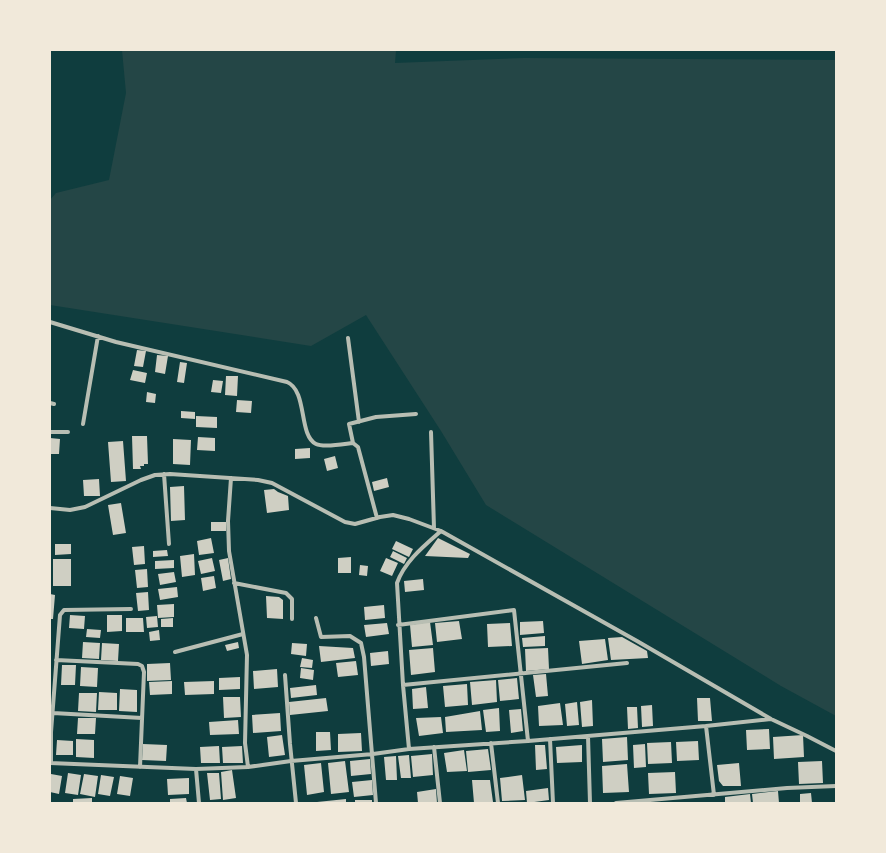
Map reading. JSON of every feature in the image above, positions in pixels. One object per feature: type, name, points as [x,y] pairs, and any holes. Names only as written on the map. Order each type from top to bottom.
[{"type":"street","points":[[50,322],[98,336],[287,382],[295,387],[309,438],[316,444],[330,445],[353,443]]},
{"type":"street","points":[[83,424],[98,336]]},
{"type":"street","points":[[348,338],[359,422]]},
{"type":"street","points":[[377,518],[358,447],[353,443],[349,424],[376,417],[416,414]]},
{"type":"street","points":[[50,432],[68,432]]},
{"type":"street","points":[[431,432],[434,528]]},
{"type":"street","points":[[164,474],[169,544]]},
{"type":"street","points":[[50,508],[70,510],[85,508],[141,480],[155,475],[164,474],[231,478],[272,483],[345,522],[355,524],[393,515],[409,519],[441,531],[637,641],[771,719],[836,751]]},
{"type":"street","points":[[231,478],[228,521],[229,551],[247,656],[245,743],[248,766]]},
{"type":"street","points":[[409,749],[402,685],[397,583],[400,573],[414,556],[441,531]]},
{"type":"street","points":[[234,583],[286,593],[292,599],[292,619]]},
{"type":"street","points":[[130,609],[64,610],[61,612],[56,660],[50,763],[196,769],[248,766],[409,749],[528,741],[771,719]]},
{"type":"street","points":[[398,625],[514,610],[528,741]]},
{"type":"street","points":[[316,618],[321,637],[350,636],[361,644],[364,656],[376,803]]},
{"type":"street","points":[[175,652],[244,634]]},
{"type":"street","points":[[56,660],[138,664],[142,666],[144,672],[140,766]]},
{"type":"street","points":[[402,685],[627,663]]},
{"type":"street","points":[[285,675],[296,803]]},
{"type":"street","points":[[53,713],[142,718]]},
{"type":"street","points":[[706,726],[714,795]]},
{"type":"street","points":[[588,736],[590,803]]},
{"type":"street","points":[[550,739],[552,803]]},
{"type":"street","points":[[491,743],[498,803]]},
{"type":"street","points":[[434,748],[440,803]]},
{"type":"street","points":[[196,769],[199,803]]},
{"type":"street","points":[[616,803],[787,788],[836,786]]},
{"type":"shaded area","points":[[122,50],[396,50],[395,63],[524,58],[836,60],[836,716],[781,686],[486,505],[441,431],[366,315],[311,346],[50,305],[50,200],[56,193],[109,180],[126,93]]},
{"type":"building","points":[[137,350],[146,351],[143,367],[134,366]]},
{"type":"building","points":[[157,355],[168,356],[165,374],[155,372]]},
{"type":"building","points":[[180,362],[187,363],[184,383],[177,382]]},
{"type":"building","points":[[133,370],[147,373],[145,383],[130,380]]},
{"type":"building","points":[[226,376],[238,376],[237,396],[225,395]]},
{"type":"building","points":[[213,380],[223,381],[221,393],[211,392]]},
{"type":"building","points":[[147,392],[156,394],[155,403],[146,402]]},
{"type":"building","points":[[237,400],[252,401],[251,413],[236,412]]},
{"type":"building","points":[[181,411],[195,412],[195,419],[181,418]]},
{"type":"building","points":[[196,416],[217,417],[217,428],[196,427]]},
{"type":"building","points":[[132,436],[147,436],[148,464],[140,466],[141,469],[133,469]]},
{"type":"building","points":[[198,437],[215,438],[215,451],[197,450]]},
{"type":"building","points":[[50,438],[60,439],[59,454],[50,454]]},
{"type":"building","points":[[173,439],[191,440],[190,465],[173,464]]},
{"type":"building","points":[[123,441],[126,481],[111,482],[108,442]]},
{"type":"building","points":[[310,448],[310,458],[295,459],[295,449]]},
{"type":"building","points":[[335,456],[338,468],[327,471],[324,459]]},
{"type":"building","points":[[387,478],[389,487],[374,491],[372,482]]},
{"type":"building","points":[[99,479],[100,496],[84,496],[83,480]]},
{"type":"building","points":[[184,486],[185,520],[171,521],[170,487]]},
{"type":"building","points":[[274,489],[288,496],[289,510],[267,513],[264,490]]},
{"type":"building","points":[[121,503],[126,533],[113,535],[108,505]]},
{"type":"building","points":[[211,522],[226,522],[226,531],[211,531]]},
{"type":"building","points":[[211,538],[214,553],[199,555],[197,541]]},
{"type":"building","points":[[438,538],[470,554],[468,558],[425,556]]},
{"type":"building","points":[[396,541],[413,549],[409,557],[392,549]]},
{"type":"building","points":[[55,544],[71,544],[71,554],[55,555]]},
{"type":"building","points":[[144,546],[145,564],[134,565],[132,547]]},
{"type":"building","points":[[167,550],[168,556],[153,557],[153,551]]},
{"type":"building","points":[[393,551],[407,558],[404,564],[390,557]]},
{"type":"building","points":[[194,554],[195,575],[182,577],[180,556]]},
{"type":"building","points":[[351,557],[351,573],[338,573],[338,558]]},
{"type":"building","points":[[212,558],[215,571],[201,574],[198,561]]},
{"type":"building","points":[[228,558],[231,579],[223,581],[219,560]]},
{"type":"building","points":[[386,558],[398,563],[392,576],[380,571]]},
{"type":"building","points":[[53,559],[71,559],[71,586],[53,586]]},
{"type":"building","points":[[174,560],[174,568],[155,569],[155,561]]},
{"type":"building","points":[[360,565],[368,566],[367,576],[359,575]]},
{"type":"building","points":[[147,569],[148,587],[137,588],[135,570]]},
{"type":"building","points":[[174,572],[176,582],[160,585],[158,574]]},
{"type":"building","points":[[214,576],[216,588],[203,591],[201,578]]},
{"type":"building","points":[[423,579],[424,590],[405,592],[404,581]]},
{"type":"building","points":[[177,587],[178,597],[160,600],[158,589]]},
{"type":"building","points":[[148,592],[149,610],[138,611],[136,593]]},
{"type":"building","points":[[50,594],[55,595],[53,619],[50,619]]},
{"type":"building","points":[[266,596],[279,597],[283,600],[283,619],[267,618]]},
{"type":"building","points":[[174,604],[174,617],[158,618],[157,605]]},
{"type":"building","points":[[384,605],[385,618],[365,620],[364,607]]},
{"type":"building","points":[[70,615],[85,616],[84,629],[69,628]]},
{"type":"building","points":[[107,615],[122,615],[122,631],[107,632]]},
{"type":"building","points":[[157,616],[158,627],[147,628],[146,617]]},
{"type":"building","points":[[126,618],[143,618],[144,632],[126,632]]},
{"type":"building","points":[[173,618],[173,627],[161,627],[161,619]]},
{"type":"building","points":[[459,621],[462,639],[437,642],[435,623]]},
{"type":"building","points":[[543,621],[544,633],[520,635],[520,622]]},
{"type":"building","points":[[430,622],[433,645],[412,647],[410,625]]},
{"type":"building","points":[[387,623],[389,634],[366,637],[364,625]]},
{"type":"building","points":[[510,623],[512,646],[488,647],[487,624]]},
{"type":"building","points":[[87,629],[101,630],[100,638],[86,637]]},
{"type":"building","points":[[159,630],[160,640],[150,641],[149,632]]},
{"type":"building","points":[[545,636],[545,646],[523,647],[522,638]]},
{"type":"building","points":[[622,637],[647,651],[648,658],[611,660],[608,638]]},
{"type":"building","points":[[605,639],[608,660],[582,664],[579,641]]},
{"type":"building","points":[[83,642],[100,643],[99,659],[82,658]]},
{"type":"building","points":[[238,642],[239,648],[227,651],[225,645]]},
{"type":"building","points":[[102,643],[119,644],[118,661],[101,660]]},
{"type":"building","points":[[292,643],[307,644],[306,656],[291,654]]},
{"type":"building","points":[[319,646],[353,648],[355,658],[321,662]]},
{"type":"building","points":[[433,648],[435,672],[411,675],[409,650]]},
{"type":"building","points":[[548,648],[549,669],[526,671],[525,649]]},
{"type":"building","points":[[388,651],[389,664],[371,666],[370,653]]},
{"type":"building","points":[[302,658],[313,660],[312,668],[300,667]]},
{"type":"building","points":[[356,661],[358,675],[338,677],[336,663]]},
{"type":"building","points":[[170,663],[171,680],[147,681],[147,664]]},
{"type":"building","points":[[62,665],[76,665],[75,685],[61,685]]},
{"type":"building","points":[[81,667],[98,668],[97,687],[80,686]]},
{"type":"building","points":[[301,668],[314,670],[313,680],[300,678]]},
{"type":"building","points":[[277,669],[278,687],[254,689],[253,671]]},
{"type":"building","points":[[546,674],[548,696],[536,697],[533,675]]},
{"type":"building","points":[[240,677],[240,689],[219,690],[219,678]]},
{"type":"building","points":[[517,678],[519,699],[500,701],[498,680]]},
{"type":"building","points":[[496,680],[497,702],[472,705],[470,682]]},
{"type":"building","points":[[172,681],[172,694],[150,695],[149,682]]},
{"type":"building","points":[[214,681],[214,694],[185,695],[184,682]]},
{"type":"building","points":[[467,684],[468,705],[445,707],[443,686]]},
{"type":"building","points":[[316,685],[317,695],[291,698],[290,688]]},
{"type":"building","points":[[426,687],[428,708],[413,709],[412,689]]},
{"type":"building","points":[[120,689],[137,690],[137,712],[119,711]]},
{"type":"building","points":[[99,692],[117,693],[117,710],[98,710]]},
{"type":"building","points":[[79,693],[97,693],[96,712],[78,711]]},
{"type":"building","points":[[223,697],[240,697],[241,717],[224,718]]},
{"type":"building","points":[[326,698],[328,711],[290,715],[289,702]]},
{"type":"building","points":[[697,698],[710,698],[712,721],[698,721]]},
{"type":"building","points":[[592,700],[593,726],[582,727],[580,702]]},
{"type":"building","points":[[577,702],[579,725],[567,726],[565,704]]},
{"type":"building","points":[[560,703],[563,725],[539,726],[538,706]]},
{"type":"building","points":[[652,705],[653,726],[642,727],[641,706]]},
{"type":"building","points":[[627,707],[637,707],[638,728],[628,729]]},
{"type":"building","points":[[499,708],[500,731],[486,732],[483,710]]},
{"type":"building","points":[[521,709],[523,731],[511,733],[509,710]]},
{"type":"building","points":[[480,711],[482,730],[446,732],[445,717]]},
{"type":"building","points":[[280,713],[281,731],[253,733],[252,715]]},
{"type":"building","points":[[441,717],[443,733],[419,736],[416,718]]},
{"type":"building","points":[[78,718],[96,718],[95,734],[77,734]]},
{"type":"building","points":[[238,720],[239,734],[210,735],[209,722]]},
{"type":"building","points":[[769,729],[770,749],[747,750],[746,730]]},
{"type":"building","points":[[316,732],[330,732],[331,750],[316,751]]},
{"type":"building","points":[[361,733],[362,751],[338,752],[338,734]]},
{"type":"building","points":[[282,735],[285,755],[269,757],[267,737]]},
{"type":"building","points":[[803,735],[804,757],[774,759],[773,737]]},
{"type":"building","points":[[627,737],[628,760],[603,762],[602,739]]},
{"type":"building","points":[[76,739],[94,740],[94,758],[76,757]]},
{"type":"building","points":[[57,740],[73,741],[73,755],[56,755]]},
{"type":"building","points":[[698,741],[699,760],[677,761],[676,742]]},
{"type":"building","points":[[671,742],[672,763],[648,764],[647,743]]},
{"type":"building","points":[[143,744],[167,745],[166,761],[142,760]]},
{"type":"building","points":[[645,744],[646,767],[634,768],[633,745]]},
{"type":"building","points":[[535,745],[545,745],[547,769],[536,770]]},
{"type":"building","points":[[582,745],[582,762],[557,763],[556,747]]},
{"type":"building","points":[[219,746],[220,763],[201,763],[200,747]]},
{"type":"building","points":[[242,746],[243,763],[223,763],[222,747]]},
{"type":"building","points":[[488,749],[491,770],[468,772],[466,751]]},
{"type":"building","points":[[464,750],[467,771],[447,772],[444,753]]},
{"type":"building","points":[[432,754],[433,775],[413,777],[411,756]]},
{"type":"building","points":[[409,755],[411,778],[401,778],[398,756]]},
{"type":"building","points":[[396,756],[397,780],[386,780],[384,757]]},
{"type":"building","points":[[370,759],[371,774],[351,776],[350,761]]},
{"type":"building","points":[[345,761],[349,792],[331,794],[328,763]]},
{"type":"building","points":[[822,761],[823,783],[799,784],[798,762]]},
{"type":"building","points":[[321,763],[324,792],[307,795],[304,765]]},
{"type":"building","points":[[739,763],[741,786],[723,786],[719,781],[717,765]]},
{"type":"building","points":[[627,764],[629,792],[603,793],[602,766]]},
{"type":"building","points":[[232,770],[236,798],[223,800],[221,772]]},
{"type":"building","points":[[675,772],[676,793],[649,794],[648,773]]},
{"type":"building","points":[[68,773],[81,775],[78,795],[65,793]]},
{"type":"building","points":[[207,773],[219,773],[221,799],[210,800]]},
{"type":"building","points":[[51,774],[62,776],[59,794],[50,792]]},
{"type":"building","points":[[84,774],[98,776],[95,797],[80,794]]},
{"type":"building","points":[[101,775],[114,777],[110,796],[98,794]]},
{"type":"building","points":[[522,775],[525,800],[502,801],[500,778]]},
{"type":"building","points":[[120,776],[133,778],[130,796],[117,794]]},
{"type":"building","points":[[189,778],[189,794],[168,795],[167,779]]},
{"type":"building","points":[[372,780],[373,795],[354,797],[352,782]]},
{"type":"building","points":[[472,780],[490,780],[493,802],[474,803]]},
{"type":"building","points":[[548,788],[549,800],[527,803],[526,791]]},
{"type":"building","points":[[436,789],[437,803],[418,803],[417,792]]},
{"type":"building","points":[[778,791],[779,803],[753,803],[752,794]]},
{"type":"building","points":[[811,793],[812,803],[800,803],[800,794]]},
{"type":"building","points":[[750,794],[751,803],[725,803],[725,797]]},
{"type":"building","points":[[92,798],[92,803],[73,803],[73,799]]},
{"type":"building","points":[[186,798],[187,803],[170,803],[170,799]]},
{"type":"building","points":[[346,799],[346,803],[317,803],[317,802]]},
{"type":"building","points":[[355,800],[372,800],[372,803],[355,803]]}]
